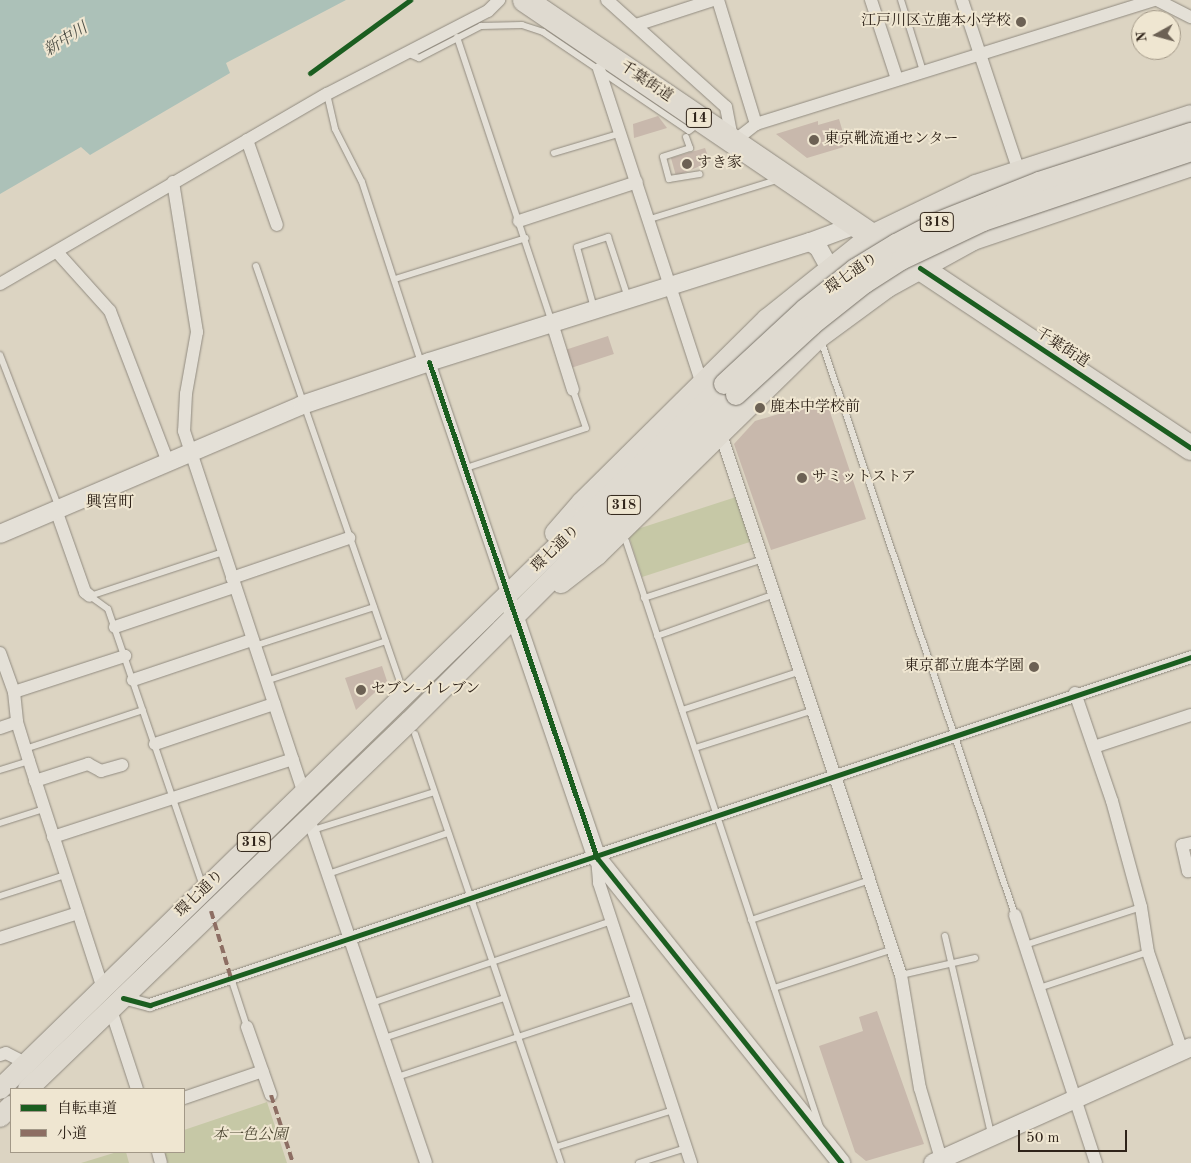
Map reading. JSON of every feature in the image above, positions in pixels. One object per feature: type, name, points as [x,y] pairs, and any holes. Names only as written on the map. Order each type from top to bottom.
[{"type":"highway","name":"千葉街道","points":[[525,0],[695,129],[733,142],[1191,448]]},
{"type":"main road","points":[[510,605],[544,546],[582,502],[767,319],[829,267],[864,230],[943,198],[1018,171],[1191,115]]},
{"type":"main road","name":"環七通り","points":[[0,1089],[304,793],[510,605],[730,390],[811,304],[855,269],[936,222],[1012,192],[1191,133]]},
{"type":"main road","name":"環七通り","points":[[730,390],[865,283],[901,260],[983,221],[1191,151]]},
{"type":"main road","points":[[510,605],[597,555],[820,337],[864,303],[920,268],[998,230],[1191,166]]},
{"type":"main road","name":"環七通り","points":[[29,1088],[311,824],[510,605]]},
{"type":"main road","points":[[0,1117],[10,1107]]},
{"type":"street","points":[[0,284],[58,252],[173,182],[328,94],[409,54],[488,11],[499,0]]},
{"type":"street","points":[[607,0],[726,107],[733,142],[756,124],[1156,0],[1191,17]]},
{"type":"street","points":[[636,25],[713,0]]},
{"type":"street","points":[[718,0],[756,124]]},
{"type":"street","points":[[872,0],[897,80]]},
{"type":"street","points":[[962,0],[1018,171]]},
{"type":"street","points":[[600,70],[650,219],[702,384]]},
{"type":"street","points":[[247,140],[277,225]]},
{"type":"street","points":[[173,182],[197,332],[186,394],[184,431],[189,452],[304,793]]},
{"type":"street","points":[[519,221],[637,182]]},
{"type":"street","points":[[1,529],[58,509],[302,405],[670,285],[810,242],[864,230]]},
{"type":"street","points":[[810,242],[818,247],[829,267]]},
{"type":"street","points":[[58,252],[110,310],[168,462]]},
{"type":"street","points":[[552,323],[573,390]]},
{"type":"street","points":[[426,363],[466,468],[510,605],[596,858],[599,883],[691,1163]]},
{"type":"street","points":[[721,434],[902,975],[920,1088],[937,1161],[962,1157],[992,1138],[1188,1051],[1148,952],[1141,907],[1112,801],[1075,694]]},
{"type":"street","points":[[58,509],[85,592],[90,596]]},
{"type":"street","points":[[115,627],[349,538]]},
{"type":"street","points":[[133,680],[253,643]]},
{"type":"street","points":[[0,653],[14,692],[17,722],[27,755],[64,875],[103,988]]},
{"type":"street","points":[[14,692],[124,656]]},
{"type":"street","points":[[137,1088],[117,1004],[150,1005],[596,858],[1075,694],[1191,657]]},
{"type":"street","points":[[155,744],[274,704]]},
{"type":"street","points":[[1094,747],[1191,715]]},
{"type":"street","points":[[0,728],[17,722]]},
{"type":"street","points":[[53,837],[293,759]]},
{"type":"street","points":[[35,781],[88,764],[101,771],[122,765]]},
{"type":"street","points":[[311,824],[426,1163]]},
{"type":"street","points":[[1191,843],[1182,845],[1188,871],[1191,870]]},
{"type":"street","points":[[596,858],[841,1163]]},
{"type":"street","points":[[0,938],[78,913]]},
{"type":"street","points":[[1015,915],[1096,1163]]},
{"type":"street","points":[[247,1026],[271,1095]]},
{"type":"street","points":[[0,1055],[6,1053],[26,1063]]},
{"type":"street","points":[[185,1098],[263,1071]]},
{"type":"lane","points":[[901,0],[923,71]]},
{"type":"lane","points":[[409,54],[419,58],[481,26],[522,25],[544,32],[689,131],[695,129]]},
{"type":"lane","points":[[457,37],[526,238],[552,323]]},
{"type":"lane","points":[[328,94],[334,129],[362,182],[426,363]]},
{"type":"lane","points":[[695,129],[690,148],[663,157],[669,179],[700,174]]},
{"type":"lane","points":[[554,153],[621,133]]},
{"type":"lane","points":[[650,219],[785,177]]},
{"type":"lane","points":[[594,309],[577,247],[584,244],[608,237],[628,299]]},
{"type":"lane","points":[[395,279],[526,238]]},
{"type":"lane","points":[[256,266],[302,405],[399,680]]},
{"type":"lane","points":[[806,286],[820,337],[956,735],[1015,915]]},
{"type":"lane","points":[[0,355],[58,509]]},
{"type":"lane","points":[[466,468],[586,428],[573,390]]},
{"type":"lane","points":[[626,541],[825,1142]]},
{"type":"lane","points":[[90,596],[223,552]]},
{"type":"lane","points":[[644,598],[763,559]]},
{"type":"lane","points":[[657,636],[775,594]]},
{"type":"lane","points":[[90,596],[108,609],[115,627],[204,891]]},
{"type":"lane","points":[[253,643],[374,608]]},
{"type":"lane","points":[[266,680],[386,641]]},
{"type":"lane","points":[[682,710],[800,670]]},
{"type":"lane","points":[[0,770],[27,755],[143,710]]},
{"type":"lane","points":[[695,748],[814,710]]},
{"type":"lane","points":[[415,734],[561,1163]]},
{"type":"lane","points":[[311,824],[434,792]]},
{"type":"lane","points":[[0,823],[44,809]]},
{"type":"lane","points":[[328,874],[448,833]]},
{"type":"lane","points":[[0,896],[64,875]]},
{"type":"lane","points":[[751,920],[870,880]]},
{"type":"lane","points":[[1025,945],[1141,907]]},
{"type":"lane","points":[[372,1002],[611,921]]},
{"type":"lane","points":[[946,936],[992,1138]]},
{"type":"lane","points":[[774,988],[893,949]]},
{"type":"lane","points":[[1039,988],[1148,952]]},
{"type":"lane","points":[[902,975],[975,958]]},
{"type":"lane","points":[[231,978],[247,1026]]},
{"type":"lane","points":[[384,1038],[504,998]]},
{"type":"lane","points":[[397,1077],[636,998]]},
{"type":"lane","points":[[556,1147],[673,1110]]},
{"type":"lane","points":[[638,1163],[686,1148]]},
{"type":"green space","points":[[736,497],[751,542],[642,577],[628,532]]},
{"type":"green space","name":"本一色公園","points":[[267,1102],[287,1163],[168,1163],[164,1153],[185,1153],[185,1130]]},
{"type":"green space","points":[[114,1153],[126,1153],[129,1163],[81,1163]]},
{"type":"water","name":"新中川","points":[[0,0],[346,0],[226,63],[230,73],[90,155],[81,147],[0,194]]},
{"type":"building","points":[[658,116],[667,128],[634,138],[633,124]]},
{"type":"building","name":"東京靴流通センター","points":[[839,119],[847,146],[807,158],[776,134],[818,121],[818,125]]},
{"type":"building","name":"すき家","points":[[705,148],[710,162],[676,176],[671,158]]},
{"type":"building","points":[[608,336],[614,354],[570,368],[564,350]]},
{"type":"building","points":[[826,400],[866,519],[771,550],[734,444],[755,421]]},
{"type":"building","points":[[382,666],[387,681],[356,710],[345,678]]},
{"type":"building","points":[[877,1011],[924,1144],[866,1161],[855,1152],[819,1046],[863,1031],[859,1017]]},
{"type":"marked path","points":[[211,911],[231,978]]},
{"type":"marked path","points":[[271,1095],[293,1163]]},
{"type":"cycle path","points":[[310,73],[410,0]]},
{"type":"cycle path","points":[[920,268],[1191,448]]},
{"type":"cycle path","points":[[429,362],[597,858],[841,1163]]},
{"type":"cycle path","points":[[123,998],[150,1005],[1191,657]]},
{"type":"place","name":"江戸川区立鹿本小学校","points":[[1021,22]]},
{"type":"place","name":"東京靴流通センター","points":[[814,140]]},
{"type":"place","name":"すき家","points":[[687,164]]},
{"type":"place","name":"鹿本中学校前","points":[[760,408]]},
{"type":"place","name":"サミットストア","points":[[802,478]]},
{"type":"place","name":"東京都立鹿本学園","points":[[1034,667]]},
{"type":"place","name":"セブン-イレブン","points":[[361,690]]},
{"type":"district","name":"興宮町","points":[[110,503]]}]
